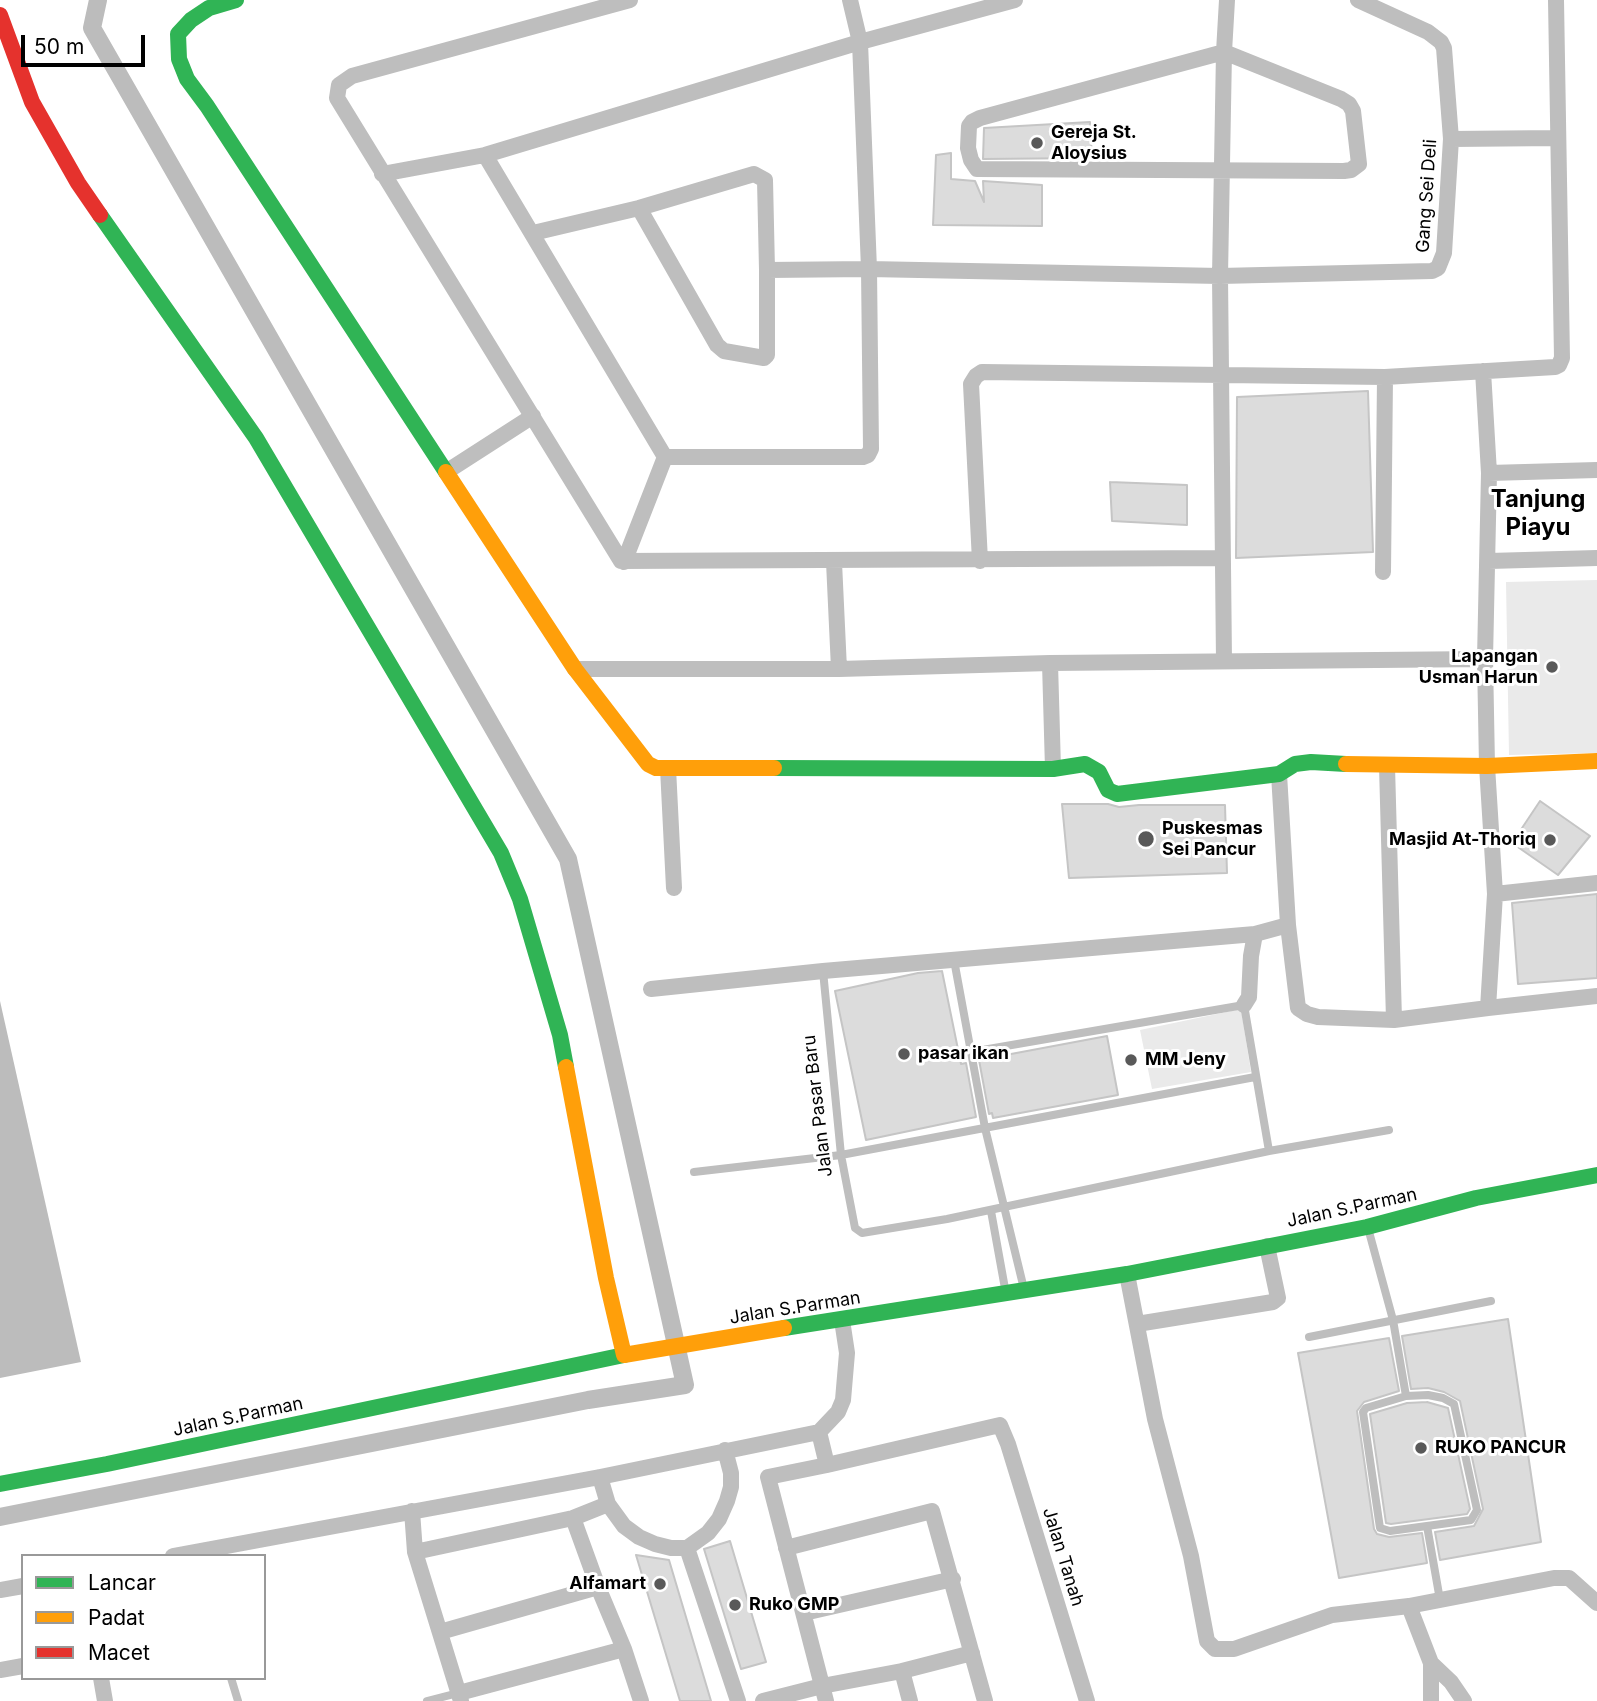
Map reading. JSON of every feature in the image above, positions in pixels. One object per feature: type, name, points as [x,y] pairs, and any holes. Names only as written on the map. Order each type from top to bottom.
[{"type":"street","points":[[236,0],[209,8],[191,20],[178,34],[179,59],[187,79],[575,669],[648,764],[656,768],[1053,769],[1085,764],[1099,772],[1108,790],[1117,794],[1279,774],[1295,764],[1311,762],[1387,766],[1487,766],[1597,761]]},
{"type":"street","points":[[630,0],[352,76],[339,85],[337,98],[618,558],[624,562],[1223,558]]},
{"type":"street","points":[[665,457],[863,457],[868,455],[871,449],[869,269],[860,43],[850,0]]},
{"type":"street","points":[[382,174],[485,155],[860,43],[1015,0]]},
{"type":"street","points":[[1224,661],[1220,276],[1227,0]]},
{"type":"street","name":"Gang Sei Deli","points":[[1220,276],[1435,270],[1442,262],[1451,139],[1445,54],[1441,42],[1428,32],[1358,0]]},
{"type":"street","points":[[981,561],[971,384],[982,372],[1385,377],[1555,367],[1562,358],[1556,0]]},
{"type":"street","points":[[0,15],[32,102],[78,183],[256,438],[501,853],[520,899],[560,1035],[606,1278],[624,1355]]},
{"type":"street","points":[[1224,52],[1341,99],[1349,104],[1353,111],[1359,164],[1351,170],[1222,171],[977,169],[968,148],[969,126],[979,118],[1224,52]]},
{"type":"street","points":[[1451,139],[1558,138]]},
{"type":"street","points":[[485,155],[665,457]]},
{"type":"street","points":[[533,233],[639,208],[754,174],[765,180],[767,355],[764,358],[724,351],[717,345],[639,208]]},
{"type":"street","points":[[767,270],[869,269],[1220,276]]},
{"type":"street","points":[[1483,371],[1489,473],[1485,659],[1487,766],[1495,894],[1488,1008]]},
{"type":"street","points":[[1383,572],[1385,377]]},
{"type":"street","points":[[446,472],[533,416]]},
{"type":"street","points":[[624,562],[665,457]]},
{"type":"street","points":[[1489,473],[1597,470]]},
{"type":"street","points":[[1489,561],[1597,558]]},
{"type":"street","points":[[834,562],[839,669]]},
{"type":"street","points":[[575,669],[839,669],[1050,663],[1485,659]]},
{"type":"street","points":[[1050,663],[1053,769]]},
{"type":"street","points":[[1387,766],[1394,1020]]},
{"type":"street","points":[[668,768],[674,888]]},
{"type":"street","points":[[1279,774],[1288,925],[1298,1008],[1318,1017],[1394,1020],[1597,996]]},
{"type":"street","points":[[1495,894],[1597,883]]},
{"type":"street","points":[[652,989],[822,971],[1255,934],[1288,925]]},
{"type":"street","points":[[1244,1005],[1249,997],[1255,934]]},
{"type":"street","name":"Jalan S.Parman","points":[[0,1483],[134,1459],[667,1346],[1127,1274],[1367,1227],[1476,1198],[1597,1175]]},
{"type":"street","points":[[1137,1324],[1273,1302],[1278,1298],[1268,1246]]},
{"type":"street","points":[[1127,1274],[1155,1419],[1191,1556],[1207,1642],[1210,1646],[1215,1649],[1234,1650],[1332,1615],[1409,1606],[1562,1578],[1569,1578],[1597,1603]]},
{"type":"street","points":[[184,1554],[600,1478],[819,1432],[838,1412],[843,1399],[847,1353],[842,1320]]},
{"type":"street","name":"Jalan Tanah","points":[[827,1465],[1000,1425],[1087,1701]]},
{"type":"street","points":[[819,1432],[827,1465],[768,1477],[824,1693]]},
{"type":"street","points":[[600,1478],[608,1504],[624,1526],[639,1537],[671,1548],[687,1548],[708,1533],[719,1519],[727,1501],[731,1473],[725,1450]]},
{"type":"street","points":[[415,1552],[573,1518],[608,1504]]},
{"type":"street","points":[[412,1511],[415,1552],[460,1697],[624,1649]]},
{"type":"street","points":[[786,1548],[932,1511],[985,1701]]},
{"type":"street","points":[[573,1518],[624,1649],[641,1701]]},
{"type":"street","points":[[687,1548],[738,1701]]},
{"type":"street","points":[[804,1613],[953,1579]]},
{"type":"street","points":[[0,1590],[21,1586]]},
{"type":"street","points":[[440,1632],[598,1587]]},
{"type":"street","points":[[1409,1606],[1431,1663],[1431,1701]]},
{"type":"street","points":[[764,1701],[824,1693],[972,1653]]},
{"type":"street","points":[[1431,1663],[1451,1682],[1464,1701]]},
{"type":"street","points":[[0,1670],[21,1666]]},
{"type":"street","points":[[902,1671],[910,1701]]},
{"type":"street","points":[[101,1680],[105,1701]]},
{"type":"lane","points":[[954,960],[985,1128],[1024,1291]]},
{"type":"lane","name":"Jalan Pasar Baru","points":[[822,971],[841,1155],[855,1228],[862,1233],[1005,1208],[1269,1151],[1389,1130]]},
{"type":"lane","points":[[971,1052],[1244,1005],[1269,1151]]},
{"type":"lane","points":[[694,1172],[841,1155],[1255,1077]]},
{"type":"lane","points":[[990,1210],[1006,1294]]},
{"type":"lane","points":[[1367,1227],[1393,1320],[1406,1396]]},
{"type":"lane","points":[[1309,1337],[1491,1301]]},
{"type":"lane","points":[[1428,1395],[1454,1404],[1477,1510],[1471,1520],[1390,1531],[1380,1528],[1363,1412],[1366,1408],[1406,1396],[1428,1395]]},
{"type":"lane","points":[[1427,1526],[1440,1600]]},
{"type":"lane","points":[[231,1680],[238,1701]]},
{"type":"lane","points":[[428,1701],[460,1697]]},
{"type":"shaded area","name":"Lapangan Usman Harun","points":[[1597,580],[1597,753],[1509,755],[1506,582]]},
{"type":"shaded area","points":[[0,1001],[81,1362],[0,1378]]},
{"type":"shaded area","points":[[1241,1009],[1251,1072],[1152,1089],[1140,1030]]},
{"type":"building","name":"Gereja St. Aloysius","points":[[1090,122],[1092,158],[983,159],[984,128]]},
{"type":"building","points":[[951,153],[951,179],[975,181],[984,202],[983,181],[1042,185],[1042,226],[933,225],[936,155]]},
{"type":"building","points":[[1368,391],[1373,552],[1236,558],[1237,397]]},
{"type":"building","points":[[1110,482],[1187,485],[1187,525],[1112,521]]},
{"type":"building","name":"Masjid At-Thoriq","points":[[1540,801],[1590,836],[1558,875],[1512,843]]},
{"type":"building","name":"Puskesmas Sei Pancur","points":[[1062,804],[1108,804],[1119,807],[1225,805],[1227,873],[1069,878]]},
{"type":"building","points":[[1597,894],[1597,978],[1518,984],[1512,903]]},
{"type":"building","name":"pasar ikan","points":[[942,971],[961,1064],[966,1063],[976,1117],[866,1140],[835,991],[918,973]]},
{"type":"building","points":[[1107,1036],[1118,1095],[993,1118],[992,1113],[989,1114],[979,1060]]},
{"type":"building","points":[[1508,1319],[1541,1542],[1440,1560],[1435,1532],[1474,1526],[1483,1509],[1460,1401],[1444,1392],[1428,1388],[1411,1389],[1402,1336]]},
{"type":"building","points":[[1389,1338],[1399,1391],[1364,1402],[1357,1411],[1374,1529],[1377,1534],[1389,1537],[1422,1533],[1427,1563],[1339,1578],[1298,1353]]},
{"type":"building","points":[[1427,1402],[1448,1408],[1470,1509],[1467,1514],[1386,1523],[1370,1414],[1407,1403]]},
{"type":"building","name":"Ruko GMP","points":[[730,1541],[766,1662],[741,1669],[704,1549]]},
{"type":"building","points":[[636,1555],[669,1560],[711,1701],[680,1701]]},
{"type":"waterway","points":[[0,1517],[588,1400],[685,1385],[568,859],[92,28],[98,0]]},
{"type":"traffic: fast","points":[[236,0],[209,8],[191,20],[178,34],[179,59],[187,79],[446,472]]},
{"type":"traffic: fast","points":[[100,215],[256,438],[501,853],[520,899],[560,1035],[566,1067]]},
{"type":"traffic: fast","points":[[774,768],[1053,769],[1085,764],[1099,772],[1108,790],[1117,794],[1279,774],[1295,764],[1346,764]]},
{"type":"traffic: fast","points":[[784,1328],[1127,1274],[1367,1227],[1476,1198],[1597,1175]]},
{"type":"traffic: fast","points":[[0,1484],[624,1355]]},
{"type":"traffic: slow","points":[[446,472],[575,669],[648,764],[656,768],[774,768]]},
{"type":"traffic: slow","points":[[1346,764],[1487,766],[1597,761]]},
{"type":"traffic: slow","points":[[566,1067],[606,1278],[624,1355],[784,1328]]},
{"type":"traffic: jam","points":[[0,15],[32,102],[78,183],[100,215]]},
{"type":"place","name":"Gereja St. Aloysius","points":[[1037,143]]},
{"type":"place","name":"Lapangan Usman Harun","points":[[1552,667]]},
{"type":"place","name":"Puskesmas Sei Pancur","points":[[1146,839]]},
{"type":"place","name":"Masjid At-Thoriq","points":[[1550,840]]},
{"type":"place","name":"pasar ikan","points":[[904,1054]]},
{"type":"place","name":"MM Jeny","points":[[1131,1060]]},
{"type":"place","name":"RUKO PANCUR","points":[[1421,1448]]},
{"type":"place","name":"Alfamart","points":[[660,1584]]},
{"type":"place","name":"Ruko GMP","points":[[735,1605]]},
{"type":"district","name":"Tanjung Piayu","points":[[1538,514]]}]
